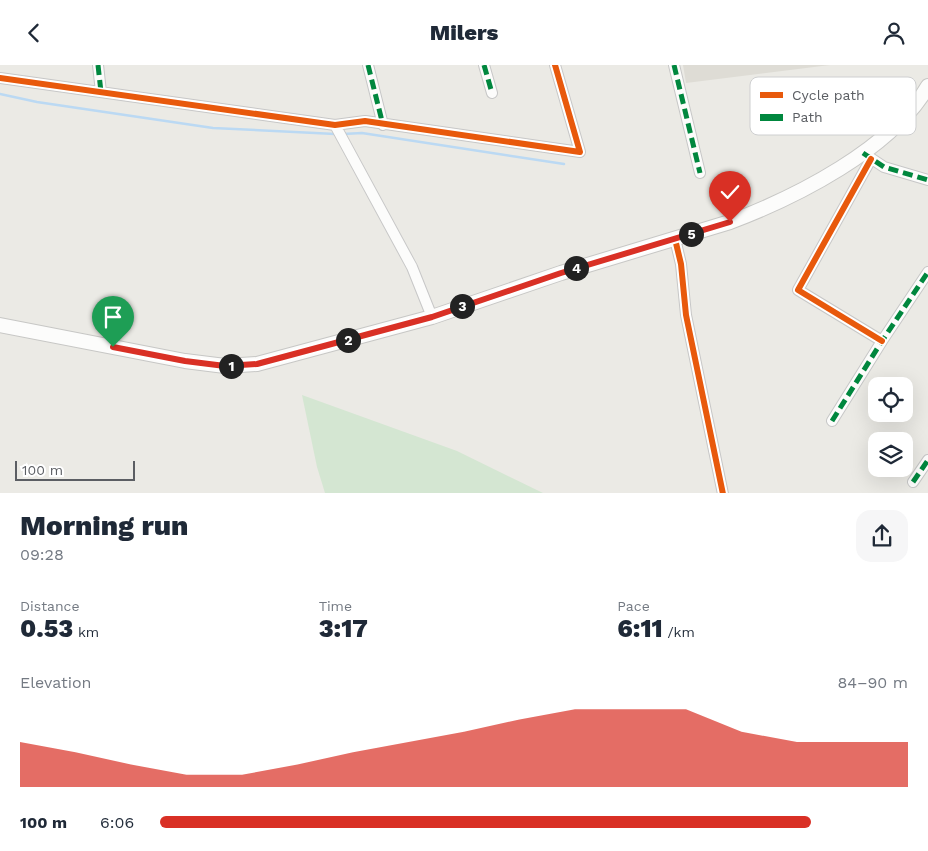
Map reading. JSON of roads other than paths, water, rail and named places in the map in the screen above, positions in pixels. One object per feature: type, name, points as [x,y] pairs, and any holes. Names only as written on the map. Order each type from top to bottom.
[{"type":"main road","points":[[916,102],[928,86]]},
{"type":"main road","points":[[0,325],[185,361],[225,366],[242,366],[288,357],[432,317],[561,273],[730,222],[776,204],[867,156],[886,135]]},
{"type":"street","points":[[98,65],[100,92]]},
{"type":"street","points":[[368,65],[383,125]]},
{"type":"street","points":[[484,65],[492,93]]},
{"type":"street","points":[[0,78],[336,128],[365,121],[580,152],[555,65]]},
{"type":"street","points":[[674,65],[700,173]]},
{"type":"street","points":[[336,128],[412,267],[432,317]]},
{"type":"street","points":[[882,341],[798,289],[867,156],[884,167],[928,180]]},
{"type":"street","points":[[675,239],[681,264],[686,315],[723,493]]},
{"type":"street","points":[[832,421],[928,272]]},
{"type":"street","points":[[913,482],[928,460]]},
{"type":"waterway","points":[[0,94],[37,102],[213,128],[335,134]]},
{"type":"waterway","points":[[343,134],[362,133],[564,164]]}]
